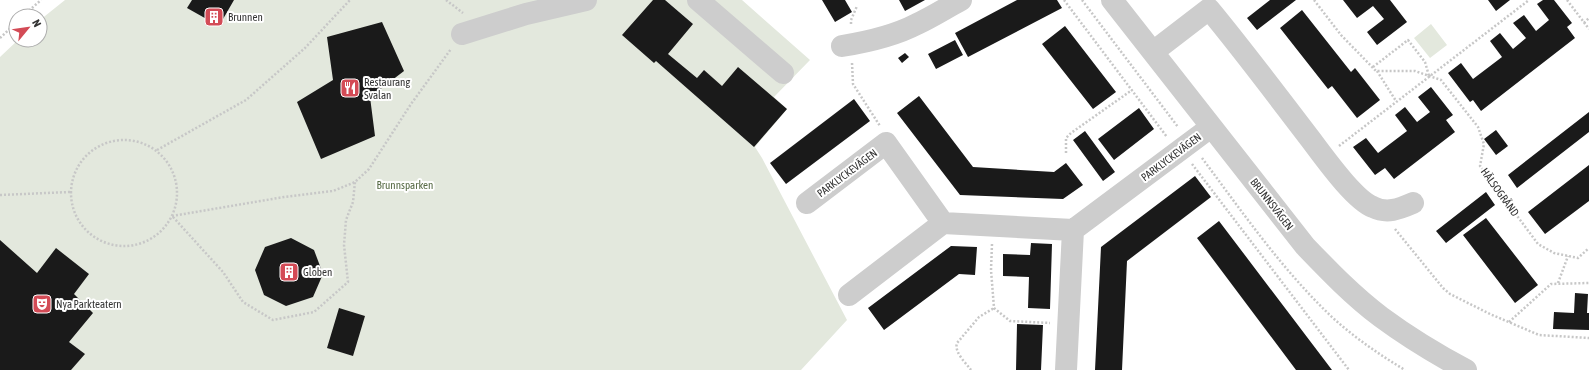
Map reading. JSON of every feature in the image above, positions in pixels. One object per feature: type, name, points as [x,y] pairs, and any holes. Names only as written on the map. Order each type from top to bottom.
[{"type":"street","points":[[462,34],[526,14],[586,0]]},
{"type":"street","points":[[698,0],[783,73]]},
{"type":"street","points":[[847,45],[892,34],[917,24],[961,0]]},
{"type":"street","name":"BRUNNSVÄGEN","points":[[1112,0],[1305,246],[1336,278],[1380,316],[1432,352],[1466,370]]},
{"type":"street","points":[[1153,52],[1209,9],[1232,36],[1325,158],[1358,198],[1372,207],[1387,211],[1401,209],[1413,203]]},
{"type":"street","name":"PARKLYCKEVÄGEN","points":[[1073,230],[1211,127]]},
{"type":"street","name":"PARKLYCKEVÄGEN","points":[[807,203],[886,144],[943,223]]},
{"type":"street","points":[[849,295],[943,223],[1073,230],[1066,370]]},
{"type":"path","points":[[32,8],[42,0]]},
{"type":"path","points":[[157,150],[246,100],[305,48],[350,0]]},
{"type":"path","points":[[1064,0],[1167,137],[1185,146],[1279,260],[1307,291],[1334,318],[1359,339],[1405,370]]},
{"type":"path","points":[[1082,0],[1185,146],[1349,370]]},
{"type":"path","points":[[1314,0],[1341,35],[1376,71],[1396,101]]},
{"type":"path","points":[[1325,158],[1396,101],[1529,0]]},
{"type":"path","points":[[1567,0],[1589,29]]},
{"type":"path","points":[[1584,23],[1589,18]]},
{"type":"path","points":[[0,38],[8,30]]},
{"type":"path","points":[[172,216],[284,196],[332,191],[355,182],[369,170],[411,104],[462,34]]},
{"type":"path","points":[[1372,67],[1408,40],[1425,62],[1429,76]]},
{"type":"path","points":[[847,45],[852,84],[880,126],[886,144]]},
{"type":"path","name":"HÄLSOGRÄND","points":[[1376,71],[1415,71],[1441,80],[1478,127],[1484,144],[1480,166],[1538,244],[1554,253],[1568,256]]},
{"type":"path","points":[[1066,153],[1066,138],[1071,133],[1132,90]]},
{"type":"path","points":[[125,139],[142,142],[157,150],[169,163],[176,180],[178,198],[172,216],[162,231],[147,242],[129,247],[110,245],[94,237],[80,224],[73,209],[70,192],[73,176],[81,161],[93,149],[108,141],[125,139]]},
{"type":"path","points":[[172,216],[223,272],[243,302],[274,320],[314,312],[348,282],[345,238],[346,220],[353,202],[355,182]]},
{"type":"path","points":[[0,195],[70,192]]},
{"type":"path","points":[[1387,211],[1389,222],[1442,288],[1450,294],[1540,335],[1589,338]]},
{"type":"path","points":[[993,226],[990,270],[994,308],[1010,322],[1068,324]]},
{"type":"path","points":[[1558,283],[1568,256],[1578,258],[1589,248]]},
{"type":"path","points":[[1509,322],[1551,284],[1589,283]]},
{"type":"path","points":[[970,370],[956,347],[957,343],[979,317],[994,308]]},
{"type":"green space","name":"Brunnsparken","points":[[65,0],[742,0],[810,60],[774,97],[787,109],[755,147],[847,320],[801,370],[0,370],[0,57],[10,48],[48,48],[48,14]]},
{"type":"green space","points":[[1431,24],[1447,45],[1430,58],[1414,38]]},
{"type":"building","name":"Brunnen","points":[[192,0],[234,0],[219,26],[187,8]]},
{"type":"building","points":[[653,0],[665,0],[693,24],[668,54],[697,78],[704,70],[722,86],[738,67],[787,109],[754,147],[656,61],[654,63],[622,35]]},
{"type":"building","points":[[822,0],[845,0],[852,12],[835,22]]},
{"type":"building","points":[[899,0],[925,0],[905,11]]},
{"type":"building","points":[[1017,0],[1057,0],[1062,8],[968,57],[955,33]]},
{"type":"building","points":[[1270,0],[1296,0],[1257,30],[1247,18]]},
{"type":"building","points":[[1343,0],[1390,0],[1407,22],[1377,45],[1367,32],[1384,19],[1373,6],[1357,18]]},
{"type":"building","points":[[1488,0],[1510,0],[1496,11]]},
{"type":"building","points":[[1543,0],[1554,0],[1572,23],[1567,27],[1575,38],[1481,111],[1473,100],[1470,102],[1448,73],[1461,63],[1473,79],[1502,57],[1490,41],[1500,33],[1513,49],[1526,38],[1513,23],[1524,15],[1536,31],[1549,20],[1537,4]]},
{"type":"building","points":[[1302,10],[1351,72],[1355,68],[1380,100],[1357,118],[1332,86],[1328,89],[1280,28]]},
{"type":"building","name":"Restaurang Svalan","points":[[382,22],[404,71],[370,97],[375,136],[321,159],[297,102],[333,80],[327,37]]},
{"type":"building","points":[[1065,26],[1116,92],[1093,109],[1042,44]]},
{"type":"building","points":[[955,40],[963,55],[936,69],[928,54]]},
{"type":"building","points":[[905,53],[909,57],[902,63],[898,58]]},
{"type":"building","points":[[1431,87],[1453,115],[1446,120],[1455,132],[1394,179],[1385,168],[1375,175],[1353,147],[1366,138],[1378,153],[1407,131],[1395,115],[1405,107],[1417,122],[1430,112],[1418,97]]},
{"type":"building","points":[[919,96],[973,167],[1054,172],[1066,163],[1083,185],[1063,199],[960,195],[897,113]]},
{"type":"building","points":[[854,99],[870,121],[786,184],[770,163]]},
{"type":"building","points":[[1139,108],[1154,129],[1114,160],[1098,139]]},
{"type":"building","points":[[1589,112],[1589,132],[1517,188],[1508,175]]},
{"type":"building","points":[[1496,130],[1508,146],[1496,155],[1484,139]]},
{"type":"building","points":[[1085,131],[1115,172],[1103,181],[1073,140]]},
{"type":"building","points":[[1589,165],[1589,201],[1545,234],[1528,212]]},
{"type":"building","points":[[1195,176],[1211,197],[1127,261],[1122,370],[1095,370],[1101,247]]},
{"type":"building","points":[[1486,192],[1495,205],[1446,243],[1436,231]]},
{"type":"building","points":[[1486,218],[1538,285],[1515,303],[1463,235]]},
{"type":"building","points":[[1219,221],[1332,370],[1296,370],[1197,238]]},
{"type":"building","name":"Globen","points":[[291,238],[314,250],[323,274],[313,297],[286,306],[264,295],[255,270],[265,247]]},
{"type":"building","name":"Nya Parkteatern","points":[[0,240],[37,273],[56,248],[89,274],[74,294],[93,313],[69,342],[85,354],[71,370],[0,370]]},
{"type":"building","points":[[1031,243],[1052,244],[1050,309],[1028,308],[1029,277],[1003,276],[1003,254],[1030,255]]},
{"type":"building","points":[[951,246],[977,247],[975,275],[959,274],[884,330],[868,308]]},
{"type":"building","points":[[1575,293],[1588,294],[1587,313],[1589,313],[1589,330],[1553,329],[1554,312],[1574,313]]},
{"type":"building","points":[[339,308],[365,316],[353,356],[327,348]]},
{"type":"building","points":[[1017,324],[1043,325],[1041,370],[1016,370]]},
{"type":"place","name":"Brunnen","points":[[214,17]]},
{"type":"place","name":"Restaurang Svalan","points":[[350,88]]},
{"type":"place","name":"Globen","points":[[289,272]]},
{"type":"place","name":"Nya Parkteatern","points":[[42,304]]}]
